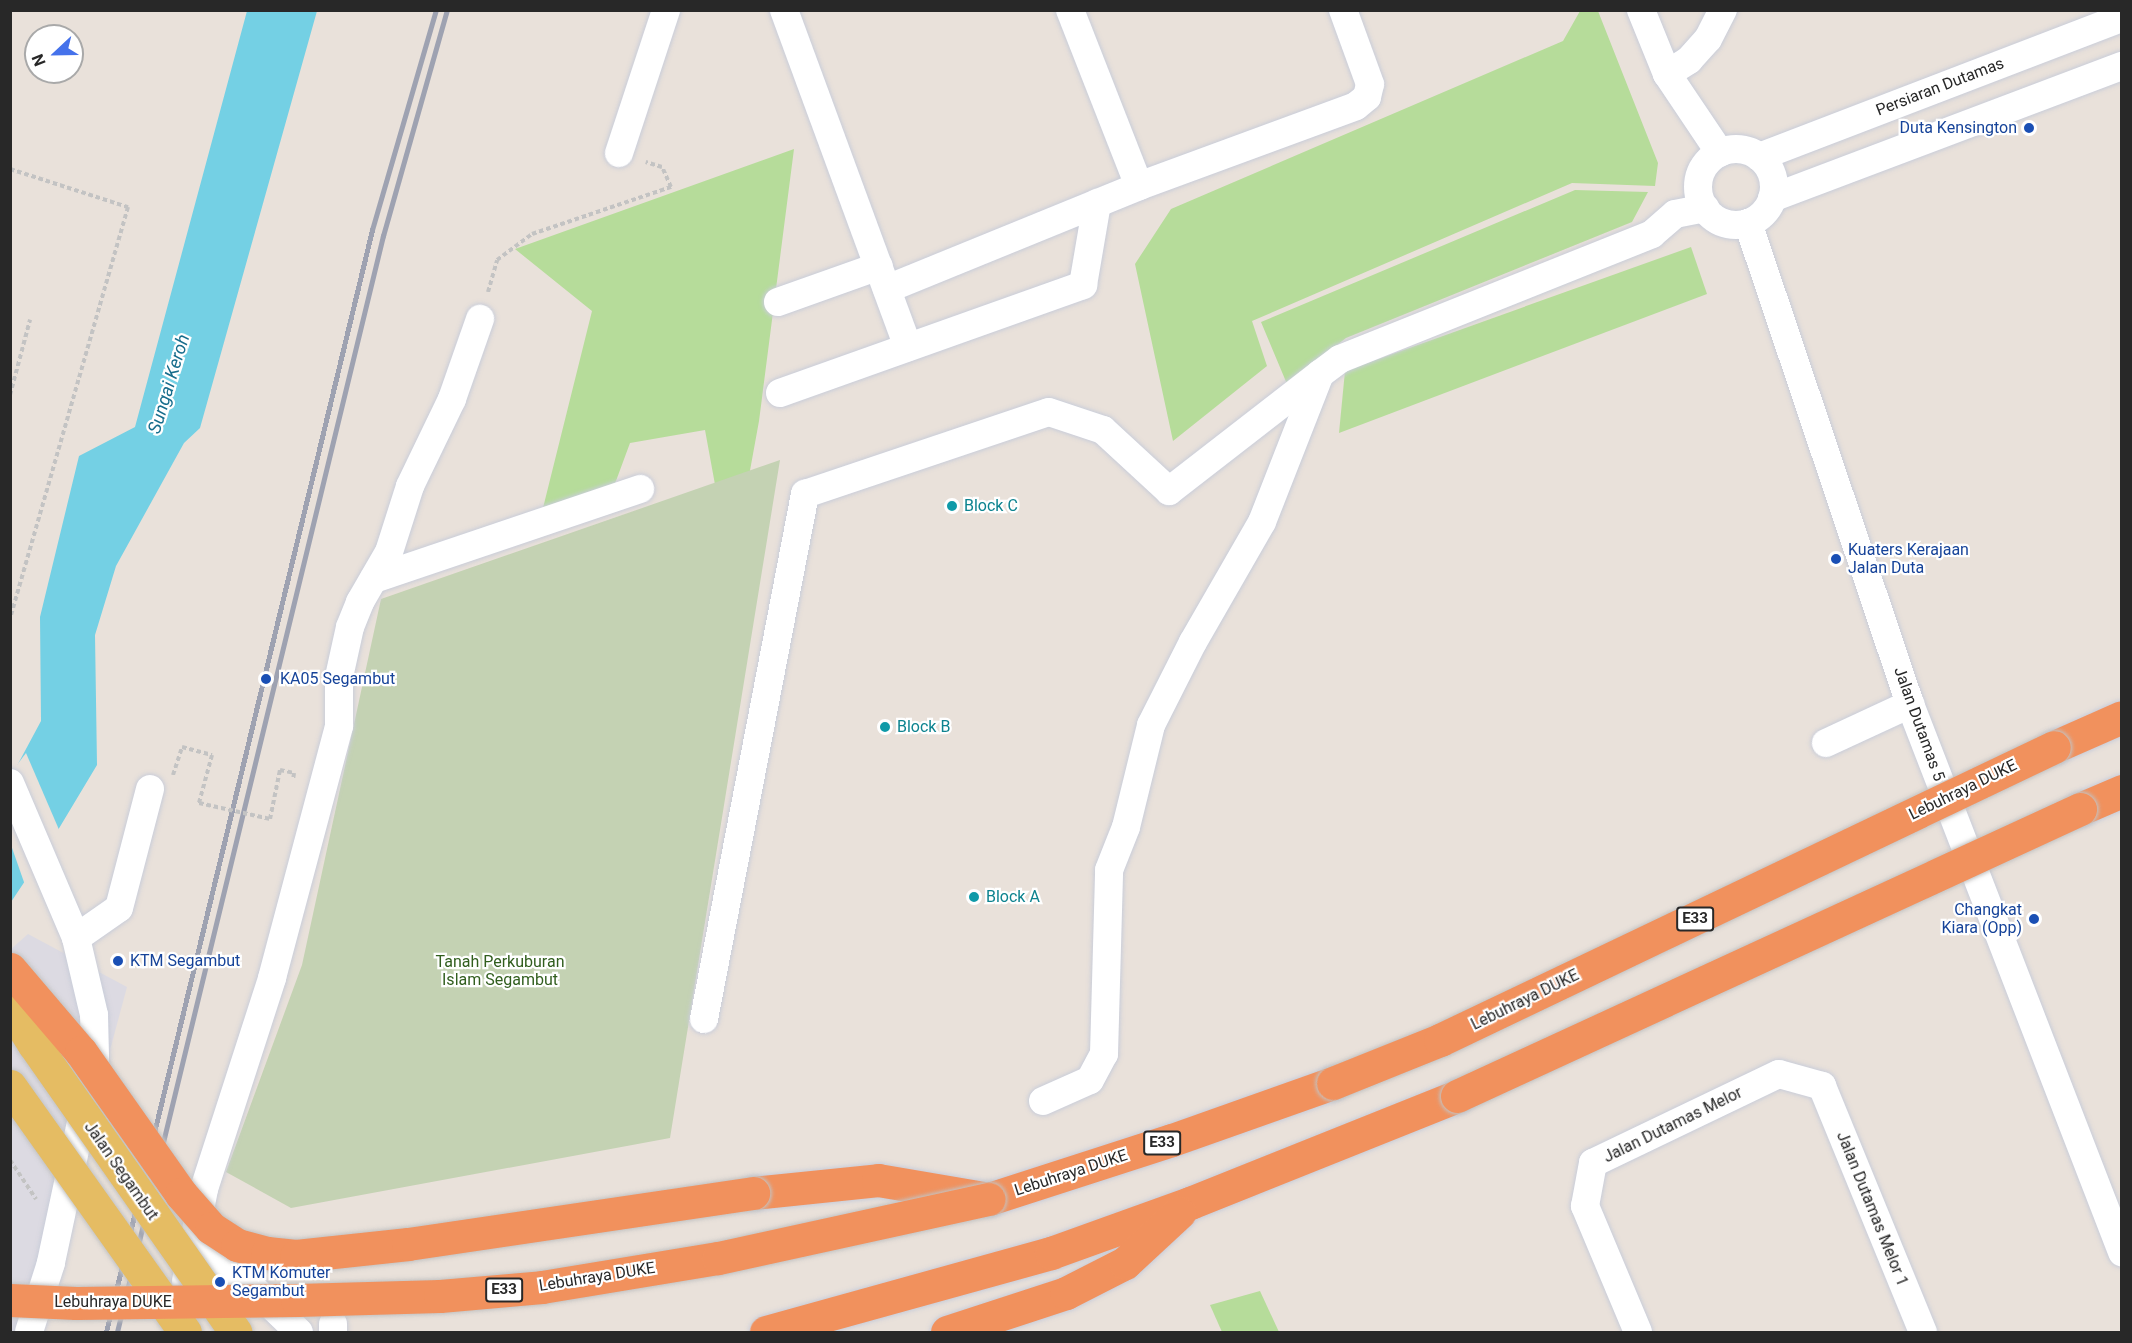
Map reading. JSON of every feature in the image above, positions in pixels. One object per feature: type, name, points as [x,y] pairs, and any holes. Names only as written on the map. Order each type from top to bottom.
[{"type":"highway","name":"Lebuhraya DUKE","points":[[10,1300],[76,1303],[297,1300],[440,1296],[531,1288],[718,1258],[989,1199],[1183,1136],[1333,1083],[1440,1040],[2121,717]]},
{"type":"highway","points":[[766,1332],[1051,1253],[1190,1203],[1457,1096],[2121,791]]},
{"type":"highway","points":[[10,969],[81,1052],[181,1194],[211,1228],[237,1245],[267,1253],[296,1256],[397,1245],[753,1193],[878,1180],[989,1199]]},
{"type":"highway","points":[[947,1332],[1066,1293],[1125,1263],[1190,1203]]},
{"type":"main road","name":"Jalan Segambut","points":[[10,1007],[235,1332]]},
{"type":"main road","points":[[10,1086],[185,1332]]},
{"type":"street","points":[[620,153],[666,10]]},
{"type":"street","points":[[784,10],[908,347]]},
{"type":"street","points":[[1070,10],[1139,186]]},
{"type":"street","points":[[778,302],[883,277],[1097,203],[1356,105],[1367,97],[1370,84],[1343,10]]},
{"type":"street","points":[[1641,10],[1667,74],[1720,153]]},
{"type":"street","points":[[1667,74],[1689,60],[1708,39],[1723,10]]},
{"type":"street","name":"Persiaran Dutamas","points":[[1759,157],[2121,18]]},
{"type":"street","points":[[1772,198],[2121,66]]},
{"type":"street","points":[[1738,149],[1759,157],[1772,176],[1772,198],[1762,215],[1748,223],[1733,225],[1722,222],[1705,208],[1698,186],[1700,175],[1707,164],[1720,153],[1738,149]]},
{"type":"street","points":[[780,393],[1083,285],[1097,203]]},
{"type":"street","points":[[704,1019],[805,494],[1049,412],[1103,430],[1169,491],[1340,359],[1652,234],[1675,214],[1705,208]]},
{"type":"street","name":"Jalan Dutamas 5","points":[[1748,223],[1910,704],[2121,1252]]},
{"type":"street","points":[[176,1332],[204,1189],[272,978],[336,737],[343,651],[360,602],[389,552],[410,486],[452,399],[480,319]]},
{"type":"street","points":[[1043,1101],[1089,1080],[1104,1054],[1109,870],[1126,827],[1151,725],[1193,642],[1262,522],[1320,374]]},
{"type":"street","points":[[374,579],[640,489]]},
{"type":"street","points":[[1826,743],[1910,704]]},
{"type":"street","points":[[10,783],[51,873],[76,938],[94,1015],[95,1057],[51,1263],[29,1332]]},
{"type":"street","points":[[76,938],[119,908],[150,789]]},
{"type":"street","name":"Jalan Dutamas Melor","points":[[1638,1332],[1585,1206],[1593,1163],[1779,1074],[1822,1086]]},
{"type":"street","name":"Jalan Dutamas Melor 1","points":[[1822,1086],[1923,1332]]},
{"type":"street","points":[[195,1241],[252,1287],[299,1332]]},
{"type":"path","points":[[480,319],[497,260],[532,234],[671,187],[662,167],[620,153]]},
{"type":"path","points":[[10,169],[128,207],[10,619]]},
{"type":"path","points":[[10,395],[30,320]]},
{"type":"path","points":[[150,789],[168,788],[182,747],[212,755],[199,803],[270,819],[280,770],[289,772]]},
{"type":"path","points":[[10,1160],[38,1202],[60,1221]]},
{"type":"shaded area","points":[[28,934],[127,987],[34,1332],[11,1332],[10,950]]},
{"type":"green space","points":[[1580,11],[1598,11],[1658,163],[1655,186],[1572,183],[1252,321],[1267,366],[1173,441],[1135,264],[1171,209],[1563,41]]},
{"type":"green space","points":[[794,149],[759,421],[747,487],[716,490],[705,430],[630,443],[613,489],[541,516],[592,311],[515,249]]},
{"type":"green space","points":[[1575,190],[1648,192],[1632,222],[1346,338],[1287,384],[1261,322]]},
{"type":"green space","points":[[1691,247],[1707,294],[1339,433],[1345,371]]},
{"type":"green space","name":"Tanah Perkuburan Islam Segambut","points":[[780,460],[670,1138],[291,1208],[226,1172],[302,965],[381,599]]},
{"type":"green space","points":[[1260,1291],[1279,1332],[1222,1332],[1210,1305]]},
{"type":"water","name":"Sungai Keroh","points":[[247,11],[317,11],[200,428],[184,443],[116,566],[95,635],[97,765],[49,845],[11,902],[11,777],[41,721],[40,617],[79,456],[135,427]]},
{"type":"pier","points":[[26,753],[60,832],[25,885],[11,845],[10,774]]},
{"type":"railway","points":[[106,1332],[372,230],[436,10]]},
{"type":"railway","points":[[117,1332],[383,236],[447,10]]},
{"type":"place","name":"Duta Kensington","points":[[2029,128]]},
{"type":"place","name":"Block C","points":[[952,506]]},
{"type":"place","name":"Kuaters Kerajaan Jalan Duta","points":[[1836,559]]},
{"type":"place","name":"KA05 Segambut","points":[[266,679]]},
{"type":"place","name":"Block B","points":[[885,727]]},
{"type":"place","name":"Block A","points":[[974,897]]},
{"type":"place","name":"Changkat Kiara (Opp)","points":[[2034,919]]},
{"type":"place","name":"KTM Segambut","points":[[118,961]]},
{"type":"place","name":"KTM Komuter Segambut","points":[[220,1282]]}]
